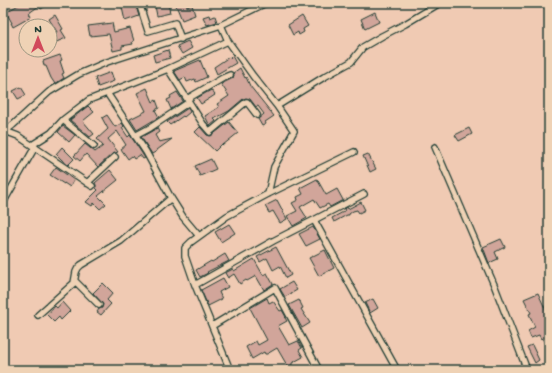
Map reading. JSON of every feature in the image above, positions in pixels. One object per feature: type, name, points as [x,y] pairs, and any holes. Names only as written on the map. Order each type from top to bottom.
[{"type":"street","points":[[139,3],[148,31],[175,23],[181,38]]},
{"type":"street","points":[[115,156],[89,184],[34,146],[18,136],[4,130],[49,92],[79,74],[107,62],[221,25],[259,5],[266,3]]},
{"type":"street","points":[[277,106],[351,62],[363,47],[440,3]]},
{"type":"street","points":[[221,25],[228,41],[294,131],[274,167],[268,194]]},
{"type":"street","points":[[3,203],[34,146],[51,133],[63,120],[89,100],[168,69],[228,41]]},
{"type":"street","points":[[168,69],[203,124],[210,132],[246,102],[257,115]]},
{"type":"street","points":[[135,136],[150,128],[188,100],[230,75]]},
{"type":"street","points":[[107,93],[155,169],[170,198],[199,236]]},
{"type":"street","points":[[63,120],[94,146]]},
{"type":"street","points":[[435,147],[495,287],[527,370]]},
{"type":"street","points":[[230,370],[195,285],[185,256],[185,248],[227,216],[354,152]]},
{"type":"street","points":[[195,285],[273,241],[364,194]]},
{"type":"street","points":[[38,315],[74,283],[78,268],[121,241],[170,198]]},
{"type":"street","points":[[314,220],[398,370]]},
{"type":"street","points":[[75,281],[99,305]]},
{"type":"street","points":[[212,326],[275,288],[319,370]]},
{"type":"building","points":[[22,3],[44,3],[46,6],[41,9],[39,6],[29,13],[31,17],[29,18],[18,18],[18,24],[13,27],[6,12]]},
{"type":"building","points":[[121,3],[135,3],[139,16],[125,21]]},
{"type":"building","points":[[143,3],[168,3],[170,13],[157,16],[155,6],[146,8],[146,12]]},
{"type":"building","points":[[175,3],[186,3],[187,7],[192,5],[195,15],[182,20]]},
{"type":"building","points":[[375,12],[379,22],[365,29],[361,19]]},
{"type":"building","points":[[209,15],[210,18],[215,16],[217,22],[207,25],[203,17]]},
{"type":"building","points":[[302,16],[308,26],[303,29],[304,32],[299,35],[298,32],[293,35],[288,25]]},
{"type":"building","points":[[58,20],[63,29],[61,30],[66,38],[58,41]]},
{"type":"building","points":[[112,23],[114,32],[130,28],[134,41],[132,42],[133,44],[122,46],[122,49],[113,51],[109,34],[90,36],[88,26]]},
{"type":"building","points":[[188,41],[192,48],[182,54],[177,46]]},
{"type":"building","points":[[168,50],[170,58],[155,62],[153,55]]},
{"type":"building","points":[[60,55],[62,60],[60,61],[64,78],[55,84],[46,66],[44,66],[43,61],[52,58],[58,58],[58,56]]},
{"type":"building","points":[[232,56],[236,63],[217,74],[214,67]]},
{"type":"building","points":[[200,60],[207,77],[196,82],[195,79],[187,82],[185,77],[180,80],[174,71]]},
{"type":"building","points":[[240,68],[250,86],[274,116],[262,126],[258,119],[264,114],[258,106],[256,107],[250,99],[246,98],[229,111],[214,119],[216,121],[210,126],[205,116],[219,107],[217,104],[229,96],[221,84],[233,78],[233,73]]},
{"type":"building","points":[[111,72],[114,81],[98,87],[95,78]]},
{"type":"building","points":[[21,87],[26,95],[18,99],[13,91]]},
{"type":"building","points":[[147,88],[153,102],[156,100],[159,108],[155,110],[159,117],[137,130],[130,119],[146,111],[137,93]]},
{"type":"building","points":[[211,90],[215,95],[201,104],[197,98]]},
{"type":"building","points":[[177,92],[183,101],[171,109],[167,100],[171,98],[170,96]]},
{"type":"building","points":[[88,106],[94,112],[83,121],[94,134],[90,137],[70,120]]},
{"type":"building","points":[[188,108],[190,112],[184,117],[183,116],[170,125],[167,122]]},
{"type":"building","points":[[107,115],[115,127],[122,123],[124,126],[122,128],[128,137],[130,135],[145,158],[143,159],[140,155],[134,159],[132,156],[128,159],[121,149],[126,145],[117,131],[108,139],[118,152],[112,154],[98,167],[86,154],[80,161],[74,156],[85,144],[95,152],[103,146],[97,139],[108,129],[102,118]]},
{"type":"building","points":[[229,122],[238,133],[215,151],[195,132],[200,127],[207,135],[211,136]]},
{"type":"building","points":[[63,126],[75,135],[69,142],[58,132]]},
{"type":"building","points":[[157,128],[159,132],[155,135],[159,142],[172,139],[152,154],[141,137]]},
{"type":"building","points":[[469,128],[472,134],[459,141],[455,135]]},
{"type":"building","points":[[62,147],[74,159],[68,165],[56,154]]},
{"type":"building","points":[[368,154],[376,169],[370,172],[363,156]]},
{"type":"building","points":[[211,159],[216,169],[200,176],[195,166]]},
{"type":"building","points":[[56,167],[74,180],[70,187],[50,175]]},
{"type":"building","points":[[110,170],[118,180],[98,196],[106,204],[100,209],[94,203],[92,206],[86,202],[98,190],[95,183]]},
{"type":"building","points":[[317,179],[326,195],[337,189],[343,200],[330,207],[328,204],[320,208],[314,199],[300,207],[307,218],[293,226],[287,216],[297,211],[292,203],[298,200],[297,197],[303,194],[300,188]]},
{"type":"building","points":[[277,200],[287,219],[280,223],[273,211],[269,213],[265,206]]},
{"type":"building","points":[[361,202],[365,210],[359,213],[357,210],[353,211],[349,215],[334,222],[332,218],[345,211],[344,209],[347,207],[348,209]]},
{"type":"building","points":[[229,224],[235,233],[221,242],[215,232]]},
{"type":"building","points":[[313,227],[320,239],[306,246],[299,234]]},
{"type":"building","points":[[501,239],[505,247],[495,252],[498,259],[489,263],[483,247]]},
{"type":"building","points":[[276,247],[291,275],[286,278],[280,266],[273,270],[267,258],[260,262],[257,257]]},
{"type":"building","points":[[325,250],[334,268],[319,276],[309,258]]},
{"type":"building","points":[[225,254],[229,261],[200,277],[196,270]]},
{"type":"building","points":[[254,259],[263,275],[267,273],[273,284],[264,290],[256,276],[240,284],[234,274],[228,278],[225,273],[233,269],[234,271]]},
{"type":"building","points":[[223,278],[228,287],[219,292],[222,299],[208,306],[201,290]]},
{"type":"building","points":[[292,282],[297,290],[285,297],[280,289]]},
{"type":"building","points":[[103,283],[113,293],[107,300],[111,304],[101,315],[97,312],[102,308],[103,304],[93,293]]},
{"type":"building","points":[[538,293],[549,317],[549,352],[539,335],[531,338],[528,331],[535,327],[529,314],[531,313],[524,299]]},
{"type":"building","points":[[267,298],[269,303],[273,301],[280,311],[282,310],[286,317],[285,318],[287,321],[278,326],[289,345],[298,341],[302,348],[299,350],[303,357],[288,367],[277,348],[267,354],[264,352],[252,359],[246,347],[256,341],[258,345],[267,340],[250,308]]},
{"type":"building","points":[[373,299],[378,308],[370,313],[365,303]]},
{"type":"building","points":[[299,300],[303,308],[301,309],[310,323],[302,328],[289,305]]},
{"type":"building","points":[[62,302],[70,311],[61,320],[59,317],[54,322],[47,315],[55,306],[57,308]]},
{"type":"building","points":[[532,345],[539,360],[535,363],[527,347]]}]
